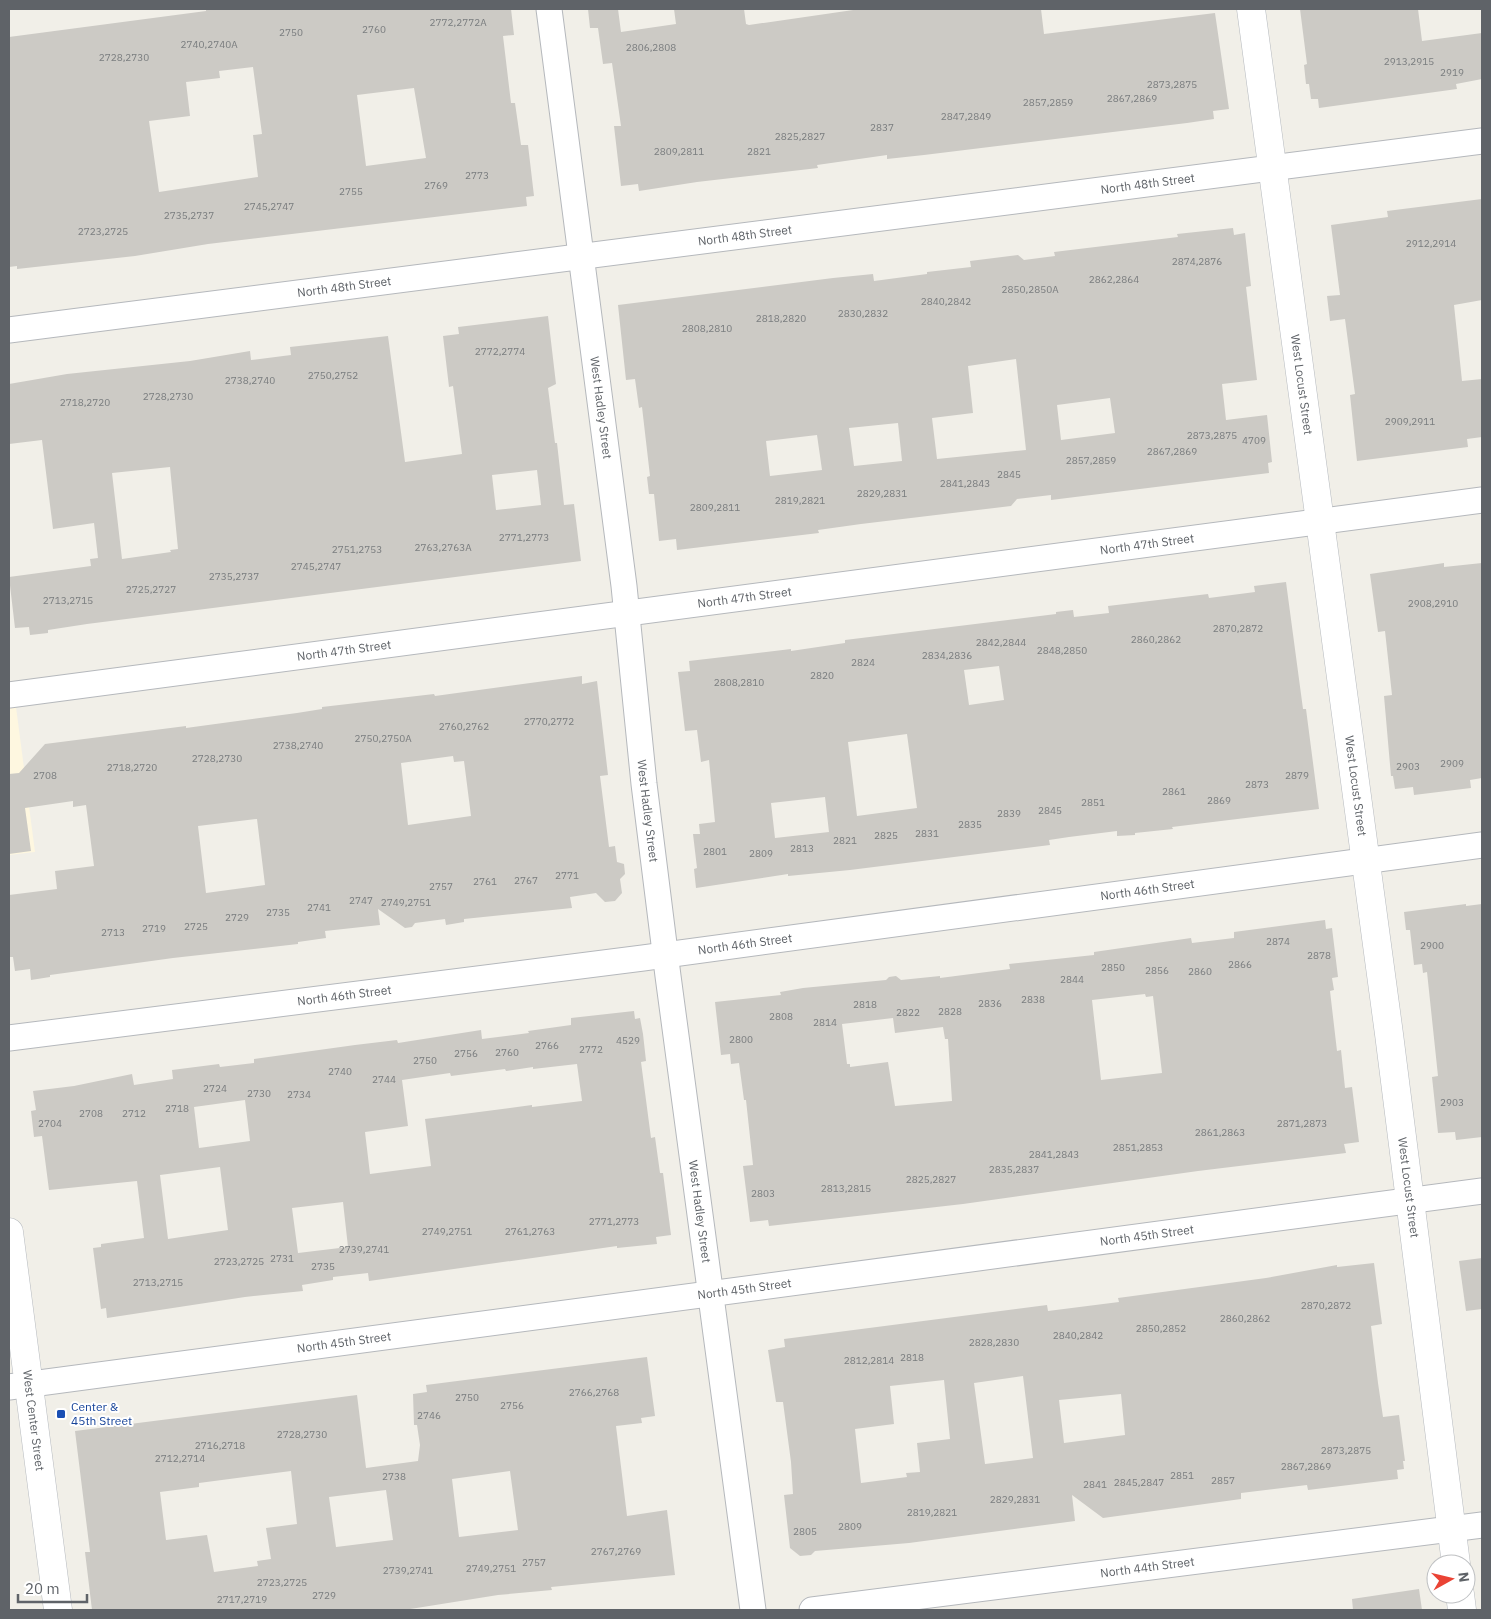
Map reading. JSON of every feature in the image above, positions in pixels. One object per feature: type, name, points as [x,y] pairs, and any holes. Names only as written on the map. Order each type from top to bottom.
[{"type":"street","name":"West Hadley Street","points":[[549,9],[627,615],[644,784],[753,1610]]},
{"type":"street","name":"West Locust Street","points":[[1251,9],[1274,166],[1366,860],[1408,1200],[1455,1554]]},
{"type":"street","name":"North 48th Street","points":[[9,330],[1274,166],[1482,141]]},
{"type":"street","name":"North 47th Street","points":[[9,695],[627,615],[1482,500]]},
{"type":"street","name":"North 46th Street","points":[[9,1038],[666,954],[1482,845]]},
{"type":"street","name":"North 45th Street","points":[[19,1386],[1482,1191]]},
{"type":"street","name":"West Center Street","points":[[9,1232],[19,1386],[58,1610]]},
{"type":"street","name":"North 44th Street","points":[[812,1610],[1482,1524]]},
{"type":"shaded area","points":[[16,707],[35,852],[9,855],[9,708]]},
{"type":"building","points":[[206,9],[511,9],[514,35],[503,36],[511,103],[515,103],[521,145],[528,145],[534,196],[526,197],[527,206],[208,244],[135,256],[17,269],[17,266],[9,267],[9,37],[206,11]],"holes":[[[253,67],[262,134],[253,135],[258,177],[159,192],[149,121],[190,116],[186,82],[220,78],[219,71]],[[414,88],[426,158],[366,166],[357,95]]]},
{"type":"building","points":[[588,9],[618,9],[621,32],[676,24],[674,9],[744,9],[746,24],[749,25],[860,9],[1041,9],[1044,34],[1215,13],[1229,109],[1213,111],[1214,119],[1187,123],[887,159],[887,155],[817,165],[818,168],[697,182],[639,191],[638,184],[621,186],[614,126],[621,126],[612,63],[603,64],[598,28],[590,28]]},
{"type":"building","points":[[1300,9],[1418,9],[1422,41],[1482,33],[1482,79],[1456,84],[1457,89],[1319,108],[1318,99],[1311,99],[1309,84],[1306,84],[1304,65],[1307,64]]},
{"type":"building","points":[[1482,199],[1482,300],[1454,305],[1462,381],[1482,379],[1482,437],[1467,439],[1468,447],[1357,461],[1350,395],[1355,394],[1345,319],[1330,321],[1327,296],[1340,295],[1331,225],[1388,217],[1387,211]]},
{"type":"building","points":[[1233,228],[1234,235],[1245,233],[1251,286],[1246,287],[1257,380],[1222,384],[1226,420],[1267,415],[1272,462],[1268,463],[1269,473],[1051,500],[1051,495],[1017,499],[1011,506],[861,524],[818,530],[819,533],[677,550],[676,539],[659,541],[654,494],[649,494],[647,477],[650,476],[642,407],[639,408],[635,379],[626,380],[618,305],[873,274],[874,281],[971,267],[970,261],[1018,255],[1024,260],[1055,256],[1054,252],[1178,237],[1177,234]],"holes":[[[1016,359],[1026,450],[937,459],[932,418],[973,413],[968,366]],[[1110,398],[1115,433],[1061,440],[1057,405]],[[898,423],[902,461],[854,466],[849,428]],[[817,435],[822,470],[770,476],[766,441]]]},
{"type":"building","points":[[548,316],[556,384],[548,388],[555,443],[557,443],[564,505],[574,504],[581,561],[87,624],[48,630],[48,633],[30,635],[29,627],[15,628],[9,577],[91,566],[90,559],[98,558],[94,523],[53,529],[42,440],[9,444],[9,384],[67,374],[190,361],[250,351],[251,360],[291,355],[290,347],[388,336],[405,462],[462,454],[453,386],[449,387],[443,336],[459,334],[458,327]],"holes":[[[170,467],[178,549],[170,550],[171,552],[122,559],[112,473]],[[537,470],[541,505],[496,510],[492,475]]]},
{"type":"building","points":[[1444,563],[1444,567],[1482,563],[1482,778],[1470,780],[1471,788],[1414,795],[1413,787],[1395,789],[1393,776],[1391,776],[1384,696],[1392,695],[1385,631],[1378,632],[1370,574]]},
{"type":"building","points":[[1286,582],[1303,709],[1306,709],[1319,809],[1172,827],[1173,829],[1135,833],[1135,835],[1117,836],[1117,831],[1069,837],[1049,840],[1050,845],[850,870],[788,876],[788,874],[696,888],[694,869],[697,868],[693,834],[700,834],[699,824],[715,822],[709,760],[701,762],[697,730],[685,731],[678,672],[690,671],[689,661],[791,649],[791,651],[845,643],[845,640],[1056,614],[1056,612],[1073,610],[1074,617],[1109,613],[1108,606],[1208,594],[1209,598],[1255,592],[1254,586]],"holes":[[[999,666],[1004,700],[969,705],[964,670]],[[907,734],[917,808],[857,816],[848,742]],[[825,797],[829,832],[775,838],[771,803]]]},
{"type":"building","points":[[582,676],[582,684],[597,681],[608,775],[600,776],[609,847],[615,846],[617,862],[624,864],[625,874],[620,879],[622,893],[615,901],[605,902],[596,893],[570,897],[572,908],[464,919],[464,922],[446,925],[445,919],[415,923],[412,927],[405,928],[378,909],[380,925],[325,931],[326,938],[298,942],[298,944],[173,958],[50,975],[50,977],[31,980],[30,969],[15,971],[13,957],[9,957],[9,895],[57,889],[55,871],[94,866],[86,805],[73,807],[73,801],[25,808],[31,851],[9,854],[9,774],[19,773],[45,744],[186,726],[186,728],[297,713],[322,709],[322,707],[434,694],[435,696]],"holes":[[[453,756],[454,762],[464,761],[471,816],[408,825],[401,763]],[[257,819],[265,885],[206,893],[198,826]]]},
{"type":"building","points":[[1466,904],[1466,906],[1482,904],[1482,1137],[1456,1140],[1455,1132],[1438,1133],[1432,1077],[1438,1076],[1427,972],[1423,973],[1422,964],[1414,965],[1410,930],[1406,930],[1404,912]]},
{"type":"building","points":[[1325,920],[1326,929],[1332,928],[1338,977],[1332,978],[1334,990],[1330,991],[1337,1051],[1341,1050],[1345,1088],[1352,1087],[1359,1142],[1344,1144],[1346,1153],[1198,1171],[963,1204],[769,1226],[768,1220],[750,1222],[743,1166],[753,1165],[746,1100],[744,1100],[739,1063],[731,1064],[730,1054],[721,1055],[715,1002],[781,995],[780,992],[803,988],[886,980],[889,977],[896,976],[901,980],[940,976],[940,978],[1010,969],[1009,964],[1094,955],[1094,952],[1191,938],[1192,943],[1234,938],[1234,932]],"holes":[[[1145,994],[1146,997],[1153,996],[1162,1073],[1101,1080],[1092,1000]],[[893,1018],[895,1033],[943,1027],[945,1039],[948,1039],[952,1101],[895,1106],[888,1062],[850,1067],[850,1064],[847,1064],[842,1024]]]},
{"type":"building","points":[[634,1011],[635,1019],[640,1018],[646,1061],[641,1062],[651,1138],[655,1137],[660,1173],[663,1173],[671,1235],[656,1237],[657,1244],[617,1248],[617,1246],[369,1281],[368,1273],[333,1277],[333,1280],[302,1285],[303,1291],[245,1297],[107,1318],[106,1308],[101,1309],[93,1248],[101,1247],[101,1244],[144,1238],[137,1181],[49,1190],[42,1136],[34,1137],[31,1111],[36,1110],[33,1091],[74,1086],[132,1074],[134,1085],[173,1079],[172,1070],[219,1064],[220,1067],[254,1063],[254,1059],[397,1040],[398,1043],[481,1030],[482,1039],[529,1033],[528,1031],[571,1025],[571,1018]],"holes":[[[577,1064],[582,1101],[532,1107],[532,1105],[425,1119],[431,1166],[370,1174],[365,1132],[408,1126],[402,1080],[450,1073],[451,1076],[505,1069],[506,1071],[533,1067],[533,1069]],[[245,1100],[250,1141],[199,1148],[194,1107]],[[220,1167],[228,1230],[168,1239],[160,1175]],[[343,1202],[348,1247],[298,1253],[292,1208]]]},
{"type":"building","points":[[1482,1258],[1482,1309],[1466,1311],[1459,1261]]},
{"type":"building","points":[[1374,1263],[1382,1324],[1371,1326],[1383,1417],[1399,1415],[1405,1461],[1403,1461],[1404,1469],[1397,1470],[1398,1479],[1308,1490],[1307,1485],[1241,1493],[1241,1499],[1103,1518],[1072,1495],[1075,1521],[909,1543],[815,1551],[811,1555],[800,1556],[790,1548],[784,1495],[793,1494],[791,1462],[783,1402],[776,1402],[768,1350],[785,1347],[784,1339],[1047,1305],[1048,1311],[1119,1302],[1118,1298],[1266,1278],[1337,1265],[1337,1267]],"holes":[[[1023,1376],[1033,1458],[985,1464],[974,1383]],[[944,1380],[950,1439],[917,1443],[920,1472],[906,1473],[907,1477],[861,1483],[855,1429],[894,1424],[890,1386]],[[1121,1394],[1125,1435],[1064,1443],[1059,1400]]]},
{"type":"building","points":[[647,1357],[655,1416],[641,1418],[642,1423],[616,1426],[627,1516],[667,1510],[675,1575],[551,1587],[552,1590],[498,1595],[404,1610],[92,1610],[85,1552],[90,1552],[75,1431],[357,1395],[366,1468],[418,1461],[420,1445],[417,1425],[414,1425],[413,1394],[427,1392],[426,1385]],"holes":[[[291,1471],[297,1524],[266,1528],[271,1559],[257,1561],[258,1566],[214,1572],[207,1535],[166,1540],[160,1492],[199,1487],[199,1483]],[[510,1471],[518,1530],[459,1537],[452,1479]],[[386,1490],[393,1540],[336,1547],[329,1497]]]},
{"type":"building","points":[[1419,1589],[1422,1610],[1353,1610],[1352,1599]]},
{"type":"place","name":"Center & 45th Street","points":[[61,1414]]}]
